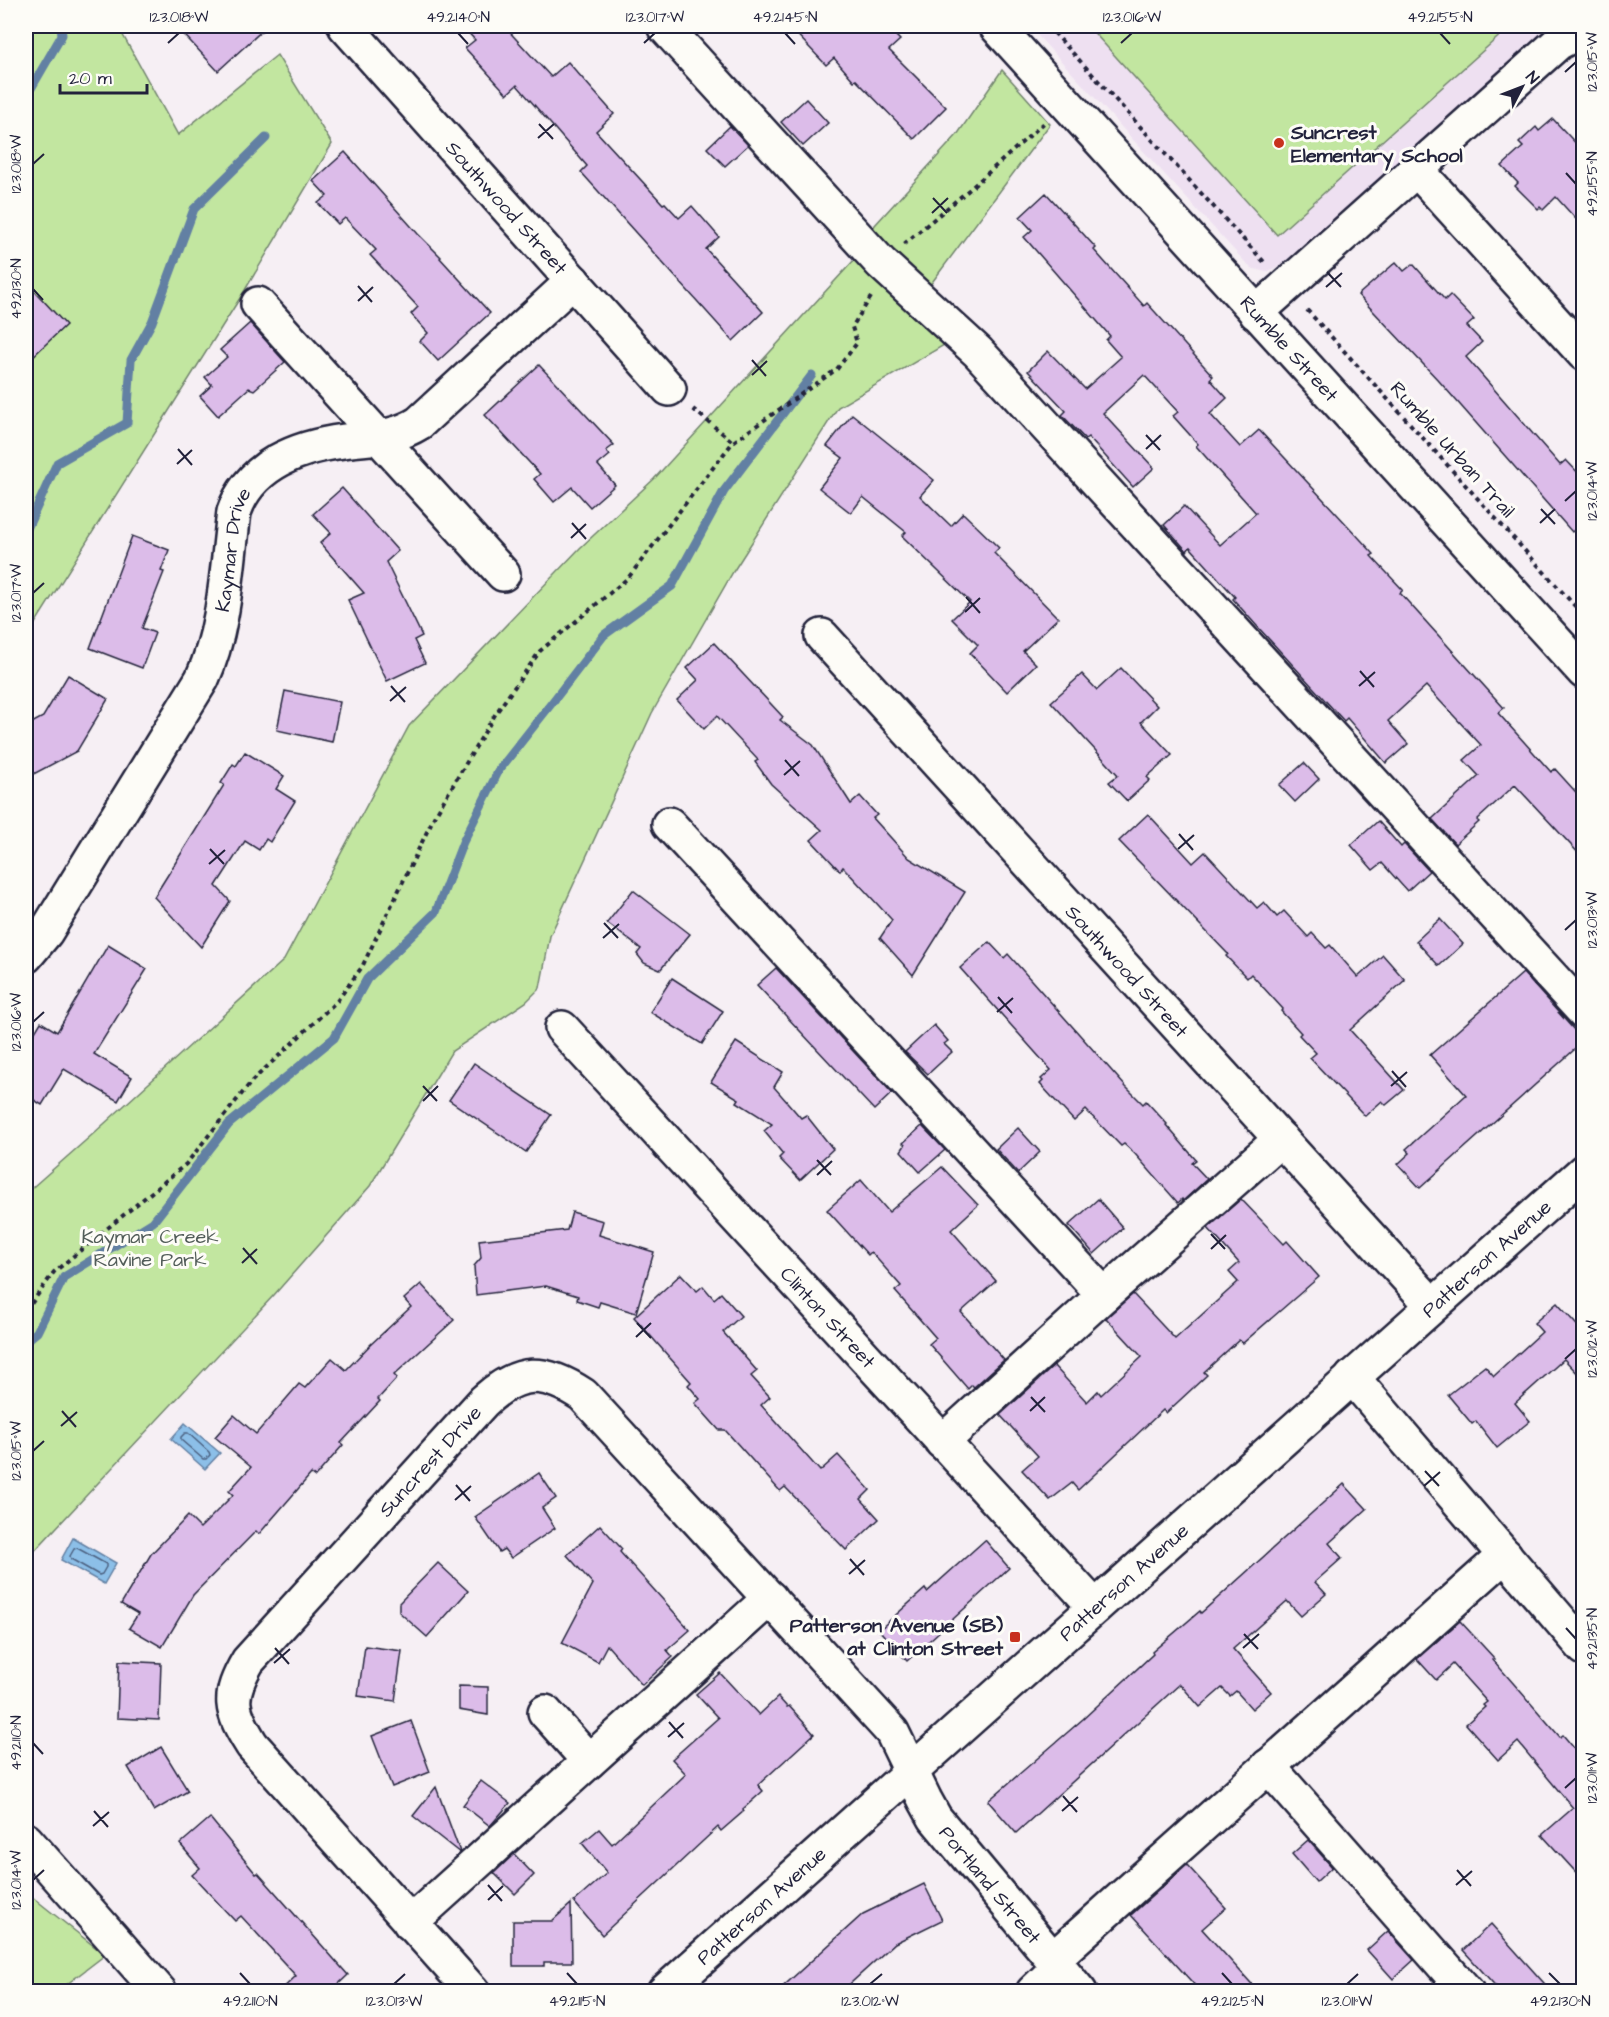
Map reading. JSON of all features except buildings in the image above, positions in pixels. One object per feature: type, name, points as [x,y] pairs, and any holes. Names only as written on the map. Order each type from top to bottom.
[{"type":"street","name":"Southwood Street","points":[[345,26],[669,389]]},
{"type":"street","points":[[664,26],[881,263],[978,352],[1584,1012]]},
{"type":"street","name":"Rumble Street","points":[[996,26],[1584,672]]},
{"type":"street","points":[[1256,313],[1558,43],[1579,37]]},
{"type":"street","points":[[1416,169],[1584,354]]},
{"type":"street","name":"Kaymar Drive","points":[[26,956],[46,932],[195,689],[211,658],[217,636],[234,512],[243,494],[262,471],[295,452],[323,444],[381,438],[400,433],[419,423],[573,281]]},
{"type":"street","points":[[258,304],[503,574]]},
{"type":"street","name":"Southwood Street","points":[[822,636],[1432,1305]]},
{"type":"street","points":[[669,824],[1104,1295]]},
{"type":"street","name":"Clinton Street","points":[[562,1028],[1095,1607]]},
{"type":"street","points":[[942,1442],[1104,1295],[1281,1140]]},
{"type":"street","name":"Patterson Avenue","points":[[664,1992],[1432,1305],[1584,1172]]},
{"type":"street","name":"Suncrest Drive","points":[[473,1992],[252,1745],[236,1715],[233,1694],[248,1662],[491,1394],[514,1379],[530,1376],[549,1378],[566,1384],[583,1395],[892,1732],[912,1771]]},
{"type":"street","points":[[1352,1377],[1584,1648]]},
{"type":"street","points":[[1033,1992],[1056,1963],[1269,1766],[1504,1555]]},
{"type":"street","points":[[410,1923],[770,1598]]},
{"type":"street","points":[[545,1712],[589,1761]]},
{"type":"street","points":[[1269,1766],[1467,1992]]},
{"type":"street","name":"Portland Street","points":[[912,1771],[935,1818],[1080,1992]]},
{"type":"street","points":[[26,1840],[160,1992]]},
{"type":"path","points":[[1048,26],[1272,270]]},
{"type":"path","points":[[26,1311],[54,1272],[186,1164],[252,1081],[337,1000],[362,967],[434,817],[496,713],[540,651],[628,578],[733,442],[837,369],[857,343],[852,327],[871,298],[873,271],[970,189],[1066,103]]},
{"type":"path","name":"Rumble Urban Trail","points":[[1300,302],[1584,616]]},
{"type":"path","points":[[669,389],[733,442]]},
{"type":"shaded area","name":"Suncrest Elementary School","points":[[1029,26],[1556,26],[1281,265],[1266,272],[1251,268],[1244,261]]},
{"type":"green space","points":[[26,26],[120,26],[119,28],[178,135],[277,55],[332,144],[245,290],[26,638]]},
{"type":"green space","name":"Suncrest Elementary School","points":[[1088,26],[1500,26],[1505,31],[1277,235]]},
{"type":"green space","name":"Kaymar Creek Ravine Park","points":[[1002,70],[1050,124],[930,285],[911,307],[951,341],[838,407],[733,572],[652,713],[550,936],[540,988],[526,1002],[452,1051],[370,1186],[274,1295],[26,1560],[26,1193],[284,960],[409,726],[580,548],[654,479],[855,259],[875,225],[957,135]]},
{"type":"green space","points":[[26,1892],[105,1955],[58,1991],[26,1991]]},
{"type":"water","points":[[185,1423],[220,1453],[205,1469],[171,1439]]},
{"type":"water","points":[[73,1538],[116,1563],[104,1584],[61,1560]]},
{"type":"waterway","points":[[26,97],[62,35],[61,26]]},
{"type":"waterway","points":[[26,531],[57,463],[127,423],[131,360],[152,322],[194,209],[266,138]]},
{"type":"waterway","points":[[26,1341],[37,1332],[64,1277],[153,1222],[229,1124],[334,1038],[367,979],[436,912],[463,842],[499,770],[604,635],[672,586],[724,491],[812,375]]},
{"type":"place","name":"Suncrest Elementary School","points":[[1279,143]]},
{"type":"place","name":"Patterson Avenue (SB) at Clinton Street","points":[[1015,1637]]}]
